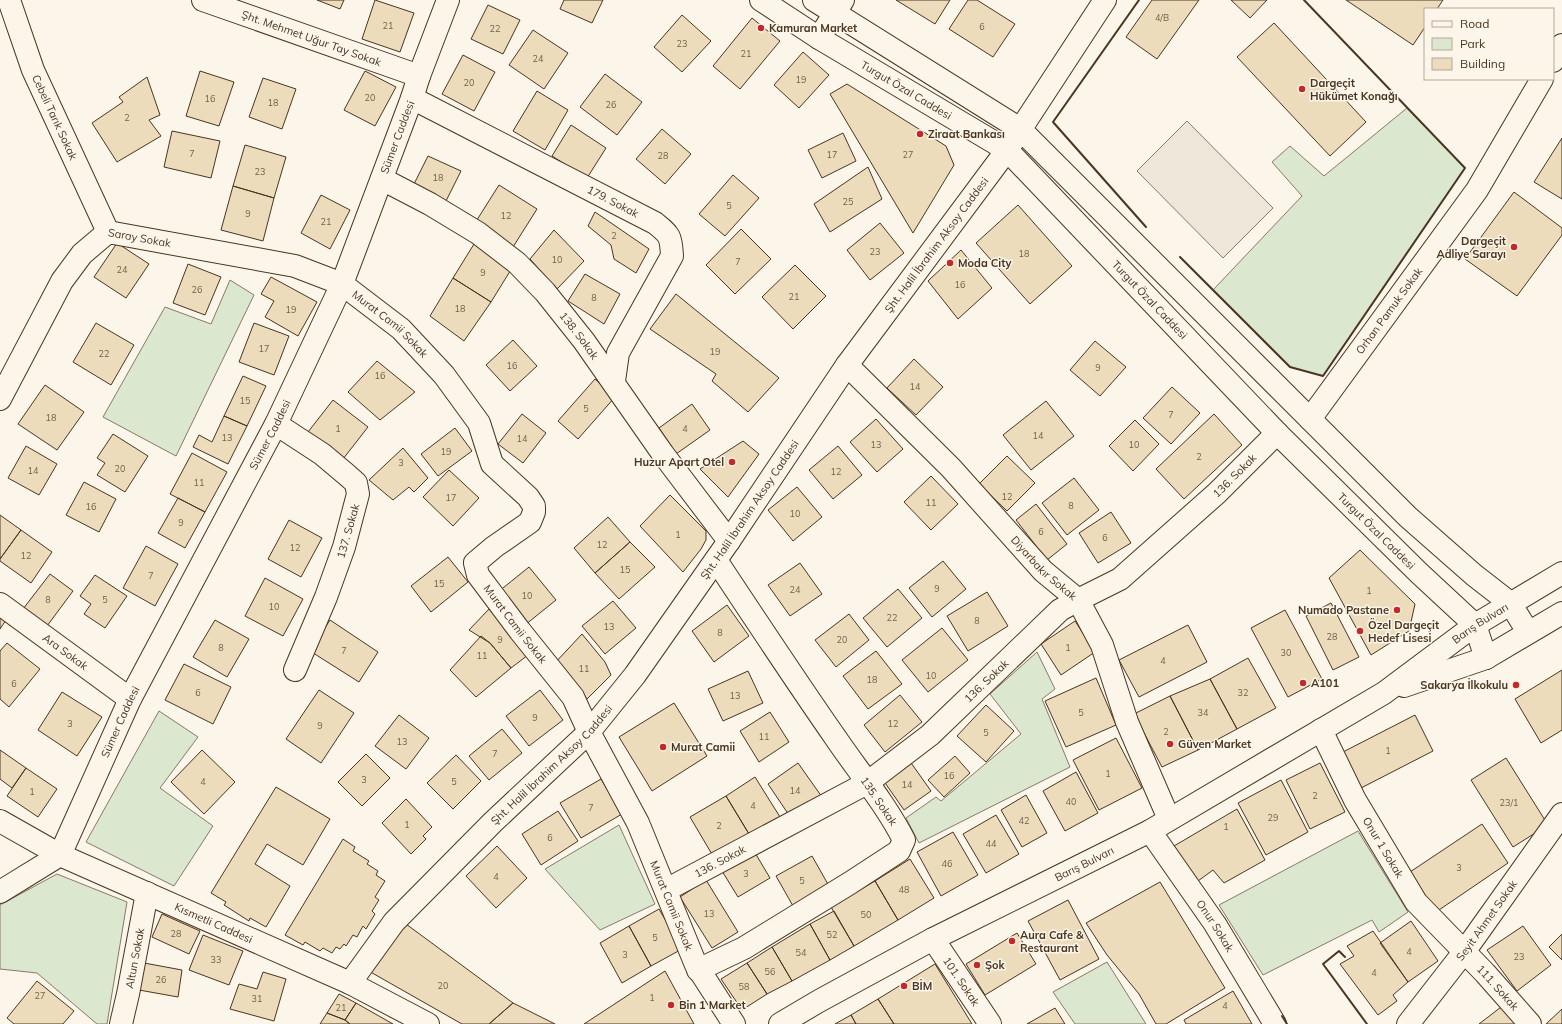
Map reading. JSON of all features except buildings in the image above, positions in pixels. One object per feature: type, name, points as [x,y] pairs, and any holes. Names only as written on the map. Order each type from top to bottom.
[{"type":"street","name":"Cebeli Tarık Sokak","points":[[9,0],[33,70],[108,232]]},
{"type":"street","name":"Şht. Mehmet Uğur Tay Sokak","points":[[203,0],[419,76]]},
{"type":"street","name":"Sümer Caddesi","points":[[60,855],[130,699],[276,424],[342,284],[448,0]]},
{"type":"street","name":"Turgut Özal Caddesi","points":[[761,0],[818,38],[1008,150],[1277,433],[1419,573],[1475,625],[1486,658]]},
{"type":"street","points":[[814,0],[839,6],[1020,129],[1408,517],[1474,575],[1510,603],[1528,632]]},
{"type":"street","name":"Şht. Halil İbrahim Aksoy Caddesi","points":[[350,983],[394,922],[493,822],[589,732],[635,675],[729,541],[847,364],[1008,150],[1020,129],[1105,0]]},
{"type":"street","points":[[818,38],[839,6]]},
{"type":"street","points":[[1554,59],[1562,45]]},
{"type":"street","name":"Orhan Pamuk Sokak","points":[[1310,419],[1477,190],[1541,80]]},
{"type":"street","name":"179. Sokak","points":[[412,98],[655,223],[667,234],[671,242],[672,256],[618,353],[614,381]]},
{"type":"street","name":"138. Sokak","points":[[382,179],[430,204],[478,234],[517,263],[550,298],[584,341],[614,381],[664,454],[729,541]]},
{"type":"street","name":"Saray Sokak","points":[[0,398],[62,282],[82,254],[108,232],[295,266],[342,284]]},
{"type":"street","name":"Murat Camii Sokak","points":[[342,284],[401,329],[444,375],[479,423],[492,464],[528,497],[534,506],[534,512],[530,522],[494,547],[475,563],[478,575],[520,631],[573,697],[589,732],[638,823],[698,970],[734,1024]]},
{"type":"street","name":"Diyarbakır Sokak","points":[[847,364],[951,468],[1043,571],[1078,600],[1102,645],[1127,722],[1169,819]]},
{"type":"street","name":"137. Sokak","points":[[276,424],[322,454],[342,471],[356,483],[358,494],[344,547],[326,597],[295,670]]},
{"type":"street","name":"136. Sokak","points":[[666,890],[867,783],[930,735],[1060,610],[1120,579],[1217,493],[1277,433]]},
{"type":"street","name":"135. Sokak","points":[[698,970],[744,948],[899,851],[904,840],[892,816],[867,783],[782,661],[716,560]]},
{"type":"street","name":"Barış Bulvarı","points":[[780,1024],[819,1001],[934,939],[1150,830],[1384,693],[1475,625],[1562,573]]},
{"type":"street","name":"Ara Sokak","points":[[0,604],[130,699]]},
{"type":"street","name":"Barış Bulvarı","points":[[1384,693],[1486,658],[1562,613]]},
{"type":"street","name":"Onur 1 Sokak","points":[[1321,730],[1355,800],[1416,902],[1464,952]]},
{"type":"street","name":"Seyit Ahmet Sokak","points":[[1408,1024],[1464,952],[1562,814]]},
{"type":"street","name":"Kısmetli Caddesi","points":[[0,821],[60,855],[350,983],[428,1024]]},
{"type":"street","name":"Onur Sokak","points":[[1150,830],[1214,924],[1274,1024]]},
{"type":"street","points":[[0,892],[60,855]]},
{"type":"street","name":"Altun Sokak","points":[[121,1024],[148,893]]},
{"type":"street","name":"101. Sokak","points":[[934,939],[990,1024]]},
{"type":"street","name":"111. Sokak","points":[[1464,952],[1485,973],[1530,1024]]},
{"type":"green space","points":[[1407,108],[1465,168],[1323,376],[1290,367],[1213,290],[1302,196],[1272,162],[1290,146],[1324,176]]},
{"type":"green space","points":[[230,280],[254,295],[176,456],[103,417],[165,307],[211,324]]},
{"type":"green space","points":[[1037,652],[1055,689],[1042,699],[1070,767],[919,843],[906,818],[936,797],[941,801],[1021,734],[990,694]]},
{"type":"green space","points":[[159,711],[198,737],[160,788],[213,826],[174,886],[86,842]]},
{"type":"green space","points":[[619,825],[655,904],[600,930],[545,869]]},
{"type":"green space","points":[[1358,831],[1408,912],[1379,932],[1372,920],[1263,975],[1219,905]]},
{"type":"green space","points":[[57,874],[127,902],[107,1024],[97,1024],[37,973],[0,969],[0,905]]},
{"type":"green space","points":[[1107,962],[1146,1024],[1075,1024],[1053,992]]},
{"type":"shaded area","points":[[1187,121],[1273,208],[1223,258],[1137,171]]},
{"type":"wall","points":[[1139,0],[1053,122],[1146,227]]},
{"type":"wall","points":[[1180,257],[1290,367],[1323,376],[1465,168],[1304,0]]},
{"type":"wall","points":[[1345,957],[1339,951],[1323,964],[1367,1024]]},
{"type":"wall","points":[[1282,1016],[1287,1024]]},
{"type":"place","name":"Kamuran Market","points":[[761,28]]},
{"type":"place","name":"Dargeçit Hükümet Konağı","points":[[1302,89]]},
{"type":"place","name":"Ziraat Bankası","points":[[920,134]]},
{"type":"place","name":"Dargeçit Adliye Sarayı","points":[[1514,247]]},
{"type":"place","name":"Moda City","points":[[950,263]]},
{"type":"place","name":"Huzur Apart Otel","points":[[732,462]]},
{"type":"place","name":"Numado Pastane","points":[[1397,610]]},
{"type":"place","name":"Özel Dargeçit Hedef Lisesi","points":[[1360,631]]},
{"type":"place","name":"A101","points":[[1303,683]]},
{"type":"place","name":"Sakarya İlkokulu","points":[[1516,685]]},
{"type":"place","name":"Güven Market","points":[[1170,744]]},
{"type":"place","name":"Murat Camii","points":[[663,747]]},
{"type":"place","name":"Aura Cafe & Restaurant","points":[[1012,941]]},
{"type":"place","name":"Şok","points":[[977,965]]},
{"type":"place","name":"BİM","points":[[904,986]]},
{"type":"place","name":"Bin 1 Market","points":[[671,1005]]}]
